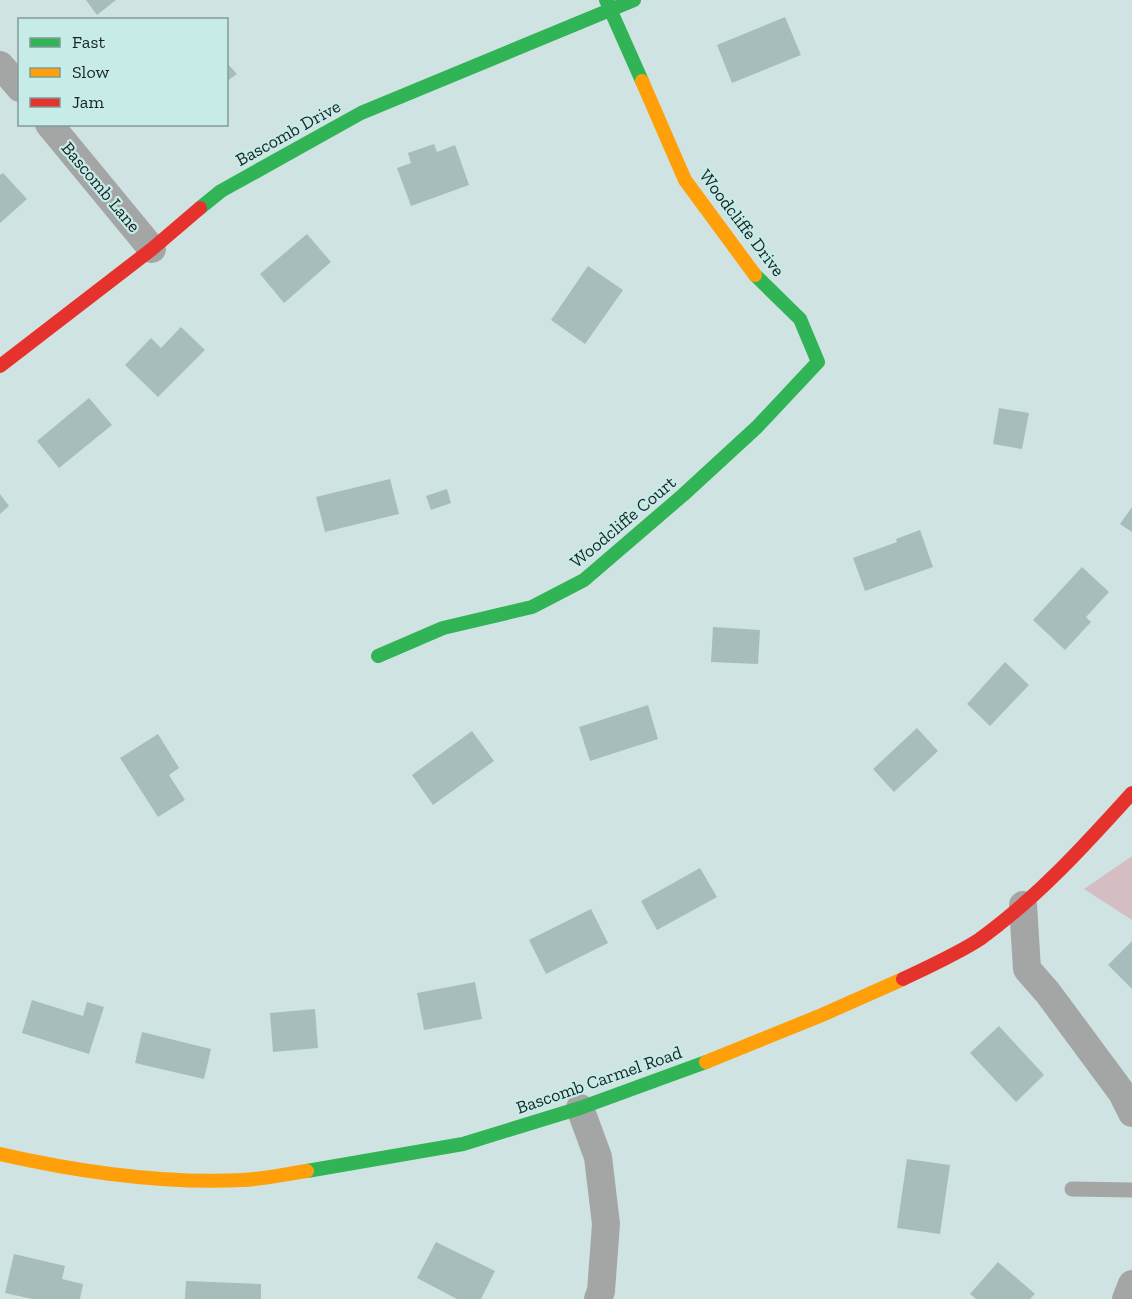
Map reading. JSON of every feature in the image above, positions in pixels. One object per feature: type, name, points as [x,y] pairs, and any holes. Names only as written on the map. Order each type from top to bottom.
[{"type":"street","name":"Bascomb Drive","points":[[0,366],[152,249],[221,190],[361,113],[608,5],[634,0]]},
{"type":"street","name":"Woodcliffe Drive","points":[[608,5],[685,180],[757,278],[800,319],[818,362]]},
{"type":"street","points":[[0,65],[18,86]]},
{"type":"street","name":"Bascomb Lane","points":[[51,126],[152,249]]},
{"type":"street","name":"Woodcliffe Court","points":[[378,656],[442,628],[532,607],[584,580],[683,495],[757,427],[818,362]]},
{"type":"street","name":"Bascomb Carmel Road","points":[[0,1154],[63,1168],[145,1177],[244,1180],[345,1166],[463,1144],[580,1108],[780,1032],[913,974],[978,940],[1023,905],[1072,859],[1132,793]]},
{"type":"street","points":[[1023,905],[1027,969],[1048,993],[1122,1093],[1132,1113]]},
{"type":"street","points":[[580,1108],[598,1157],[606,1224],[601,1291],[598,1299]]},
{"type":"street","points":[[1126,1299],[1132,1284]]},
{"type":"lane","points":[[1072,1189],[1132,1190]]},
{"type":"shaded area","points":[[1132,856],[1132,920],[1084,889]]},
{"type":"building","points":[[86,0],[116,0],[97,15]]},
{"type":"building","points":[[785,17],[801,55],[732,83],[717,45]]},
{"type":"building","points":[[228,64],[237,74],[228,81]]},
{"type":"building","points":[[434,144],[437,152],[455,145],[469,185],[411,206],[397,168],[411,163],[408,153]]},
{"type":"building","points":[[3,173],[27,199],[0,223],[0,175]]},
{"type":"building","points":[[307,234],[331,262],[284,303],[260,274]]},
{"type":"building","points":[[588,266],[623,290],[585,344],[551,320]]},
{"type":"building","points":[[181,327],[205,350],[158,397],[125,365],[151,338],[161,348]]},
{"type":"building","points":[[89,398],[112,425],[59,468],[37,441]]},
{"type":"building","points":[[999,408],[1029,413],[1022,449],[993,444]]},
{"type":"building","points":[[390,479],[399,514],[325,532],[316,497]]},
{"type":"building","points":[[447,489],[451,503],[431,510],[426,496]]},
{"type":"building","points":[[0,494],[9,506],[0,514]]},
{"type":"building","points":[[1132,507],[1132,532],[1120,524]]},
{"type":"building","points":[[920,530],[933,567],[865,591],[853,558],[897,542],[896,539]]},
{"type":"building","points":[[1082,567],[1109,592],[1086,617],[1091,622],[1065,650],[1033,620]]},
{"type":"building","points":[[713,627],[760,630],[758,664],[711,662]]},
{"type":"building","points":[[1005,662],[1029,685],[990,726],[967,704]]},
{"type":"building","points":[[648,705],[658,739],[590,761],[579,727]]},
{"type":"building","points":[[917,728],[938,751],[894,792],[873,769]]},
{"type":"building","points":[[472,731],[494,761],[433,805],[412,775]]},
{"type":"building","points":[[158,734],[179,768],[169,775],[185,800],[158,817],[120,758]]},
{"type":"building","points":[[700,868],[717,897],[657,930],[641,901]]},
{"type":"building","points":[[591,909],[608,943],[546,974],[529,940]]},
{"type":"building","points":[[1132,941],[1132,989],[1108,965]]},
{"type":"building","points":[[475,982],[482,1019],[424,1030],[417,993]]},
{"type":"building","points":[[32,1000],[83,1016],[87,1002],[104,1007],[89,1054],[22,1033]]},
{"type":"building","points":[[315,1009],[318,1048],[273,1052],[270,1013]]},
{"type":"building","points":[[999,1026],[1044,1075],[1016,1102],[970,1053]]},
{"type":"building","points":[[142,1032],[211,1049],[204,1079],[135,1063]]},
{"type":"building","points":[[907,1159],[950,1165],[940,1234],[897,1228]]},
{"type":"building","points":[[436,1242],[495,1271],[481,1299],[457,1299],[417,1278]]},
{"type":"building","points":[[14,1254],[65,1266],[62,1279],[83,1284],[80,1299],[32,1299],[5,1293]]},
{"type":"building","points":[[998,1262],[1035,1294],[1030,1299],[976,1299],[970,1294]]},
{"type":"building","points":[[186,1281],[261,1284],[261,1299],[185,1299]]},
{"type":"traffic: fast","points":[[606,0],[642,81]]},
{"type":"traffic: fast","points":[[200,208],[221,191],[361,113],[634,0]]},
{"type":"traffic: fast","points":[[378,656],[443,628],[532,607],[584,580],[683,495],[757,427],[818,362],[800,319],[755,275]]},
{"type":"traffic: fast","points":[[307,1171],[463,1144],[580,1108],[706,1062]]},
{"type":"traffic: slow","points":[[642,81],[685,180],[755,275]]},
{"type":"traffic: slow","points":[[706,1062],[903,979]]},
{"type":"traffic: slow","points":[[0,1154],[90,1171],[182,1180],[267,1178],[307,1171]]},
{"type":"traffic: jam","points":[[0,366],[152,249],[200,208]]},
{"type":"traffic: jam","points":[[903,979],[980,939],[1022,906],[1097,832],[1132,793]]}]
